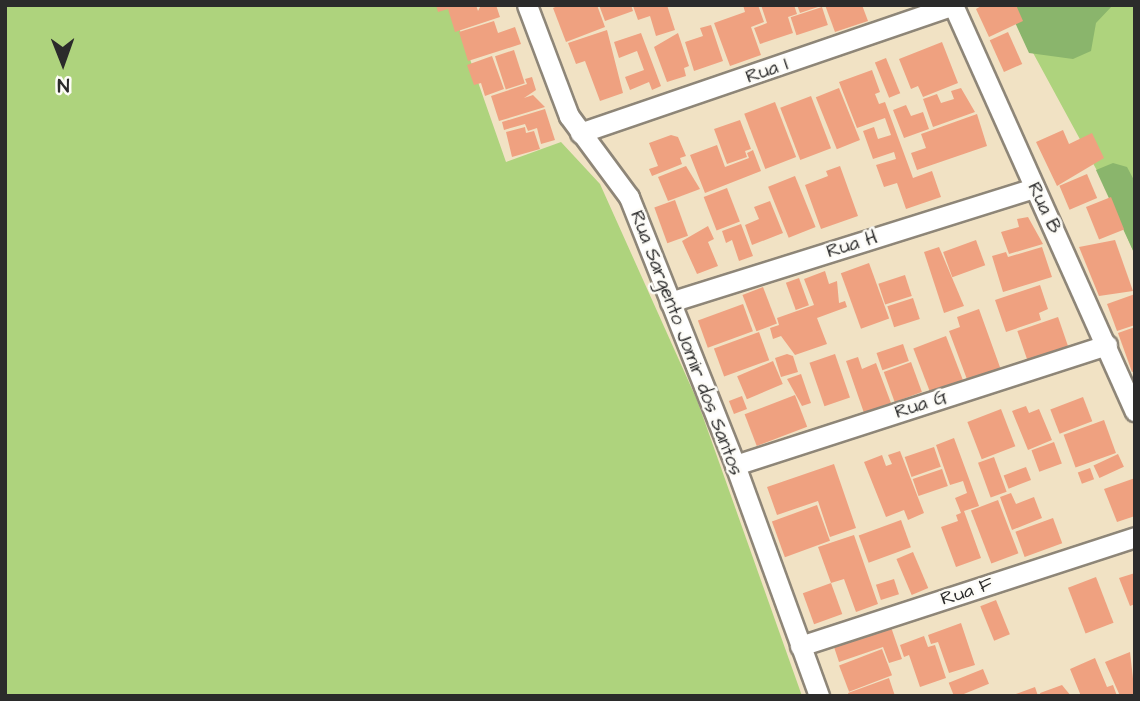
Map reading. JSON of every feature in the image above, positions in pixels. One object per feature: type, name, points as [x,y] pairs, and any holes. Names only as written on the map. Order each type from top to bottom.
[{"type":"street","name":"Rua Sargento Jomir dos Santos","points":[[527,5],[561,100],[580,133],[622,183],[735,465],[819,696]]},
{"type":"street","name":"Rua I","points":[[580,133],[953,5]]},
{"type":"street","name":"Rua B","points":[[953,5],[1135,411]]},
{"type":"street","name":"Rua H","points":[[670,302],[1034,188]]},
{"type":"street","name":"Rua G","points":[[735,465],[1107,345]]},
{"type":"street","name":"Rua F","points":[[800,646],[1135,537]]},
{"type":"green space","points":[[5,5],[451,5],[506,162],[561,142],[600,184],[697,400],[802,696],[5,696]]},
{"type":"green space","points":[[1007,5],[1135,5],[1135,255],[1101,178]]},
{"type":"green space","points":[[1007,5],[1113,5],[1096,23],[1091,51],[1073,59],[1029,53]]},
{"type":"green space","points":[[1113,163],[1127,167],[1135,182],[1135,255],[1096,170]]},
{"type":"building","points":[[436,5],[476,5],[478,11],[481,5],[496,5],[500,17],[455,32],[448,9],[438,12]]},
{"type":"building","points":[[560,5],[597,5],[605,27],[566,42],[553,8]]},
{"type":"building","points":[[599,5],[631,5],[633,11],[605,21]]},
{"type":"building","points":[[667,5],[675,30],[656,36],[650,16],[638,20],[633,6]]},
{"type":"building","points":[[743,5],[758,5],[764,22],[751,27],[761,55],[730,66],[714,23],[745,12]]},
{"type":"building","points":[[761,5],[794,5],[797,14],[788,17],[793,33],[760,44],[754,28],[767,23]]},
{"type":"building","points":[[797,5],[821,5],[821,6],[800,13]]},
{"type":"building","points":[[825,5],[862,5],[868,21],[835,32]]},
{"type":"building","points":[[983,5],[1016,5],[1023,21],[989,37],[976,9]]},
{"type":"building","points":[[822,7],[828,25],[796,35],[791,17]]},
{"type":"building","points":[[494,21],[498,33],[515,27],[521,44],[468,61],[459,32]]},
{"type":"building","points":[[711,25],[723,61],[694,71],[685,42],[703,36],[700,28]]},
{"type":"building","points":[[607,30],[623,93],[600,101],[585,61],[576,64],[568,43]]},
{"type":"building","points":[[1008,32],[1022,64],[1004,72],[990,40]]},
{"type":"building","points":[[641,33],[661,86],[652,90],[649,82],[630,90],[625,77],[644,70],[637,51],[619,58],[614,42]]},
{"type":"building","points":[[678,33],[689,66],[684,68],[686,76],[667,82],[654,47]]},
{"type":"building","points":[[942,42],[958,83],[923,97],[918,86],[911,89],[899,59]]},
{"type":"building","points":[[514,50],[525,83],[506,89],[495,56]]},
{"type":"building","points":[[492,56],[504,89],[485,96],[481,83],[474,85],[467,65]]},
{"type":"building","points":[[886,58],[900,93],[889,98],[875,62]]},
{"type":"building","points":[[872,70],[880,92],[875,94],[879,104],[885,102],[913,178],[932,171],[941,197],[906,209],[897,183],[884,187],[876,165],[896,159],[894,152],[873,159],[863,131],[874,127],[878,139],[891,135],[885,118],[857,128],[839,82]]},
{"type":"building","points":[[532,77],[536,90],[524,98],[533,95],[545,107],[499,121],[491,96],[527,84],[525,79]]},
{"type":"building","points":[[839,88],[860,140],[837,149],[816,97]]},
{"type":"building","points":[[961,88],[975,112],[933,127],[923,99],[937,94],[941,103],[954,99],[951,91]]},
{"type":"building","points":[[811,96],[831,148],[800,160],[780,108]]},
{"type":"building","points":[[775,102],[796,157],[765,169],[744,114]]},
{"type":"building","points":[[906,105],[911,116],[923,112],[929,129],[904,138],[893,110]]},
{"type":"building","points":[[545,109],[555,140],[541,144],[537,128],[528,131],[525,124],[504,130],[502,122]]},
{"type":"building","points":[[977,114],[987,146],[917,170],[911,153],[926,148],[921,134]]},
{"type":"building","points":[[740,120],[751,149],[745,151],[747,157],[727,164],[714,129]]},
{"type":"building","points":[[525,127],[526,133],[534,131],[540,149],[512,157],[506,132]]},
{"type":"building","points":[[1063,130],[1069,144],[1092,133],[1104,158],[1057,186],[1036,142]]},
{"type":"building","points":[[671,135],[678,137],[686,156],[680,158],[682,164],[652,176],[649,169],[658,166],[649,143]]},
{"type":"building","points":[[717,145],[725,167],[749,158],[747,153],[753,150],[761,171],[705,193],[690,155]]},
{"type":"building","points":[[686,166],[700,189],[668,201],[658,177]]},
{"type":"building","points":[[840,166],[858,216],[821,229],[805,185],[828,176],[826,171]]},
{"type":"building","points":[[1087,174],[1097,198],[1070,210],[1059,186]]},
{"type":"building","points":[[795,176],[816,227],[789,238],[768,187]]},
{"type":"building","points":[[727,188],[740,222],[717,231],[704,197]]},
{"type":"building","points":[[1111,197],[1124,229],[1099,240],[1086,207]]},
{"type":"building","points":[[675,200],[688,236],[667,243],[654,208]]},
{"type":"building","points":[[770,201],[783,233],[752,245],[745,225],[759,219],[754,207]]},
{"type":"building","points":[[1028,217],[1043,244],[1009,254],[1001,232],[1019,227],[1017,219]]},
{"type":"building","points":[[741,224],[753,256],[739,261],[732,240],[726,243],[722,231]]},
{"type":"building","points":[[708,226],[714,239],[708,242],[718,266],[697,274],[682,241]]},
{"type":"building","points":[[976,240],[985,265],[952,277],[943,252]]},
{"type":"building","points":[[1115,240],[1133,291],[1099,296],[1079,247]]},
{"type":"building","points":[[939,247],[964,306],[944,313],[924,252]]},
{"type":"building","points":[[1042,247],[1052,277],[1003,292],[992,256],[1006,252],[1008,257]]},
{"type":"building","points":[[869,263],[889,318],[861,329],[841,273]]},
{"type":"building","points":[[825,271],[829,284],[837,281],[839,303],[845,301],[847,307],[817,318],[827,344],[795,355],[781,336],[773,339],[770,328],[779,325],[777,318],[814,305],[804,279]]},
{"type":"building","points":[[905,275],[912,296],[885,305],[878,284]]},
{"type":"building","points":[[799,278],[809,305],[796,310],[786,283]]},
{"type":"building","points":[[1040,285],[1048,309],[1039,313],[1041,320],[1006,332],[995,300]]},
{"type":"building","points":[[763,287],[777,323],[756,331],[742,295]]},
{"type":"building","points":[[1135,294],[1135,325],[1117,331],[1107,304]]},
{"type":"building","points":[[913,298],[920,319],[894,327],[887,306]]},
{"type":"building","points":[[743,304],[753,331],[708,348],[698,320]]},
{"type":"building","points":[[979,309],[1001,370],[968,382],[949,331],[960,327],[957,317]]},
{"type":"building","points":[[1058,317],[1070,351],[1029,365],[1017,331]]},
{"type":"building","points":[[1135,327],[1135,371],[1132,372],[1118,333]]},
{"type":"building","points":[[759,332],[769,360],[724,377],[714,348]]},
{"type":"building","points":[[946,336],[963,381],[931,393],[913,349]]},
{"type":"building","points":[[903,344],[909,361],[882,370],[877,353]]},
{"type":"building","points":[[787,354],[793,356],[798,372],[781,377],[775,358]]},
{"type":"building","points":[[835,354],[850,397],[824,406],[809,363]]},
{"type":"building","points":[[858,357],[862,369],[876,363],[891,403],[864,413],[846,361]]},
{"type":"building","points":[[773,361],[783,384],[747,399],[737,376]]},
{"type":"building","points":[[911,362],[922,392],[895,402],[884,372]]},
{"type":"building","points":[[801,374],[811,403],[802,406],[787,379]]},
{"type":"building","points":[[795,395],[807,427],[757,446],[745,414]]},
{"type":"building","points":[[742,396],[747,409],[734,414],[729,401]]},
{"type":"building","points":[[1083,397],[1092,421],[1060,434],[1050,410]]},
{"type":"building","points":[[1026,406],[1029,413],[1039,409],[1052,440],[1028,450],[1012,411]]},
{"type":"building","points":[[1001,409],[1015,446],[982,459],[967,422]]},
{"type":"building","points":[[1104,420],[1116,453],[1076,468],[1064,435]]},
{"type":"building","points":[[954,438],[979,506],[964,511],[981,558],[956,567],[941,527],[958,521],[956,515],[961,513],[955,498],[967,493],[963,481],[950,485],[936,445]]},
{"type":"building","points":[[1054,442],[1062,464],[1039,472],[1031,450]]},
{"type":"building","points":[[934,447],[941,467],[912,477],[905,457]]},
{"type":"building","points":[[900,451],[924,513],[908,520],[904,510],[886,517],[864,462],[882,455],[886,466],[892,464],[888,455]]},
{"type":"building","points":[[1118,454],[1124,467],[1099,478],[1094,465]]},
{"type":"building","points":[[994,457],[1007,492],[991,498],[978,463]]},
{"type":"building","points":[[834,464],[856,528],[830,537],[818,501],[777,515],[767,487]]},
{"type":"building","points":[[1026,467],[1031,480],[1009,489],[1004,476]]},
{"type":"building","points":[[1090,468],[1094,479],[1082,484],[1078,472]]},
{"type":"building","points":[[942,469],[948,486],[919,496],[913,479]]},
{"type":"building","points":[[1135,478],[1135,516],[1117,522],[1104,489]]},
{"type":"building","points":[[1011,493],[1016,504],[1034,497],[1042,518],[1012,530],[1000,497]]},
{"type":"building","points":[[998,500],[1018,553],[991,564],[971,510]]},
{"type":"building","points":[[817,505],[830,541],[785,557],[772,521]]},
{"type":"building","points":[[1053,518],[1062,543],[1025,557],[1015,532]]},
{"type":"building","points":[[901,520],[911,547],[869,563],[859,535]]},
{"type":"building","points":[[854,535],[878,604],[856,612],[844,579],[831,583],[818,547]]},
{"type":"building","points":[[913,552],[928,588],[912,595],[896,559]]},
{"type":"building","points":[[1135,573],[1135,604],[1130,606],[1119,578]]},
{"type":"building","points":[[1096,577],[1114,623],[1086,633],[1068,588]]},
{"type":"building","points":[[894,579],[899,594],[881,600],[876,585]]},
{"type":"building","points":[[831,583],[842,614],[814,624],[803,593]]},
{"type":"building","points":[[996,600],[1010,634],[994,641],[980,606]]},
{"type":"building","points":[[961,623],[975,665],[949,673],[938,642],[931,644],[928,635]]},
{"type":"building","points":[[891,627],[902,659],[889,663],[883,647],[839,662],[834,647]]},
{"type":"building","points":[[924,636],[928,647],[935,645],[946,678],[920,687],[909,655],[904,657],[900,645]]},
{"type":"building","points":[[882,649],[892,675],[849,692],[839,665]]},
{"type":"building","points":[[1130,652],[1135,696],[1120,696],[1105,662]]},
{"type":"building","points":[[1095,658],[1107,687],[1113,685],[1117,696],[1081,696],[1070,669]]},
{"type":"building","points":[[983,669],[989,684],[954,696],[949,683]]},
{"type":"building","points":[[889,678],[895,696],[849,696],[848,693]]},
{"type":"building","points":[[1062,685],[1071,696],[1041,696],[1040,693]]},
{"type":"building","points":[[1035,687],[1038,696],[1013,696],[1013,695]]}]
